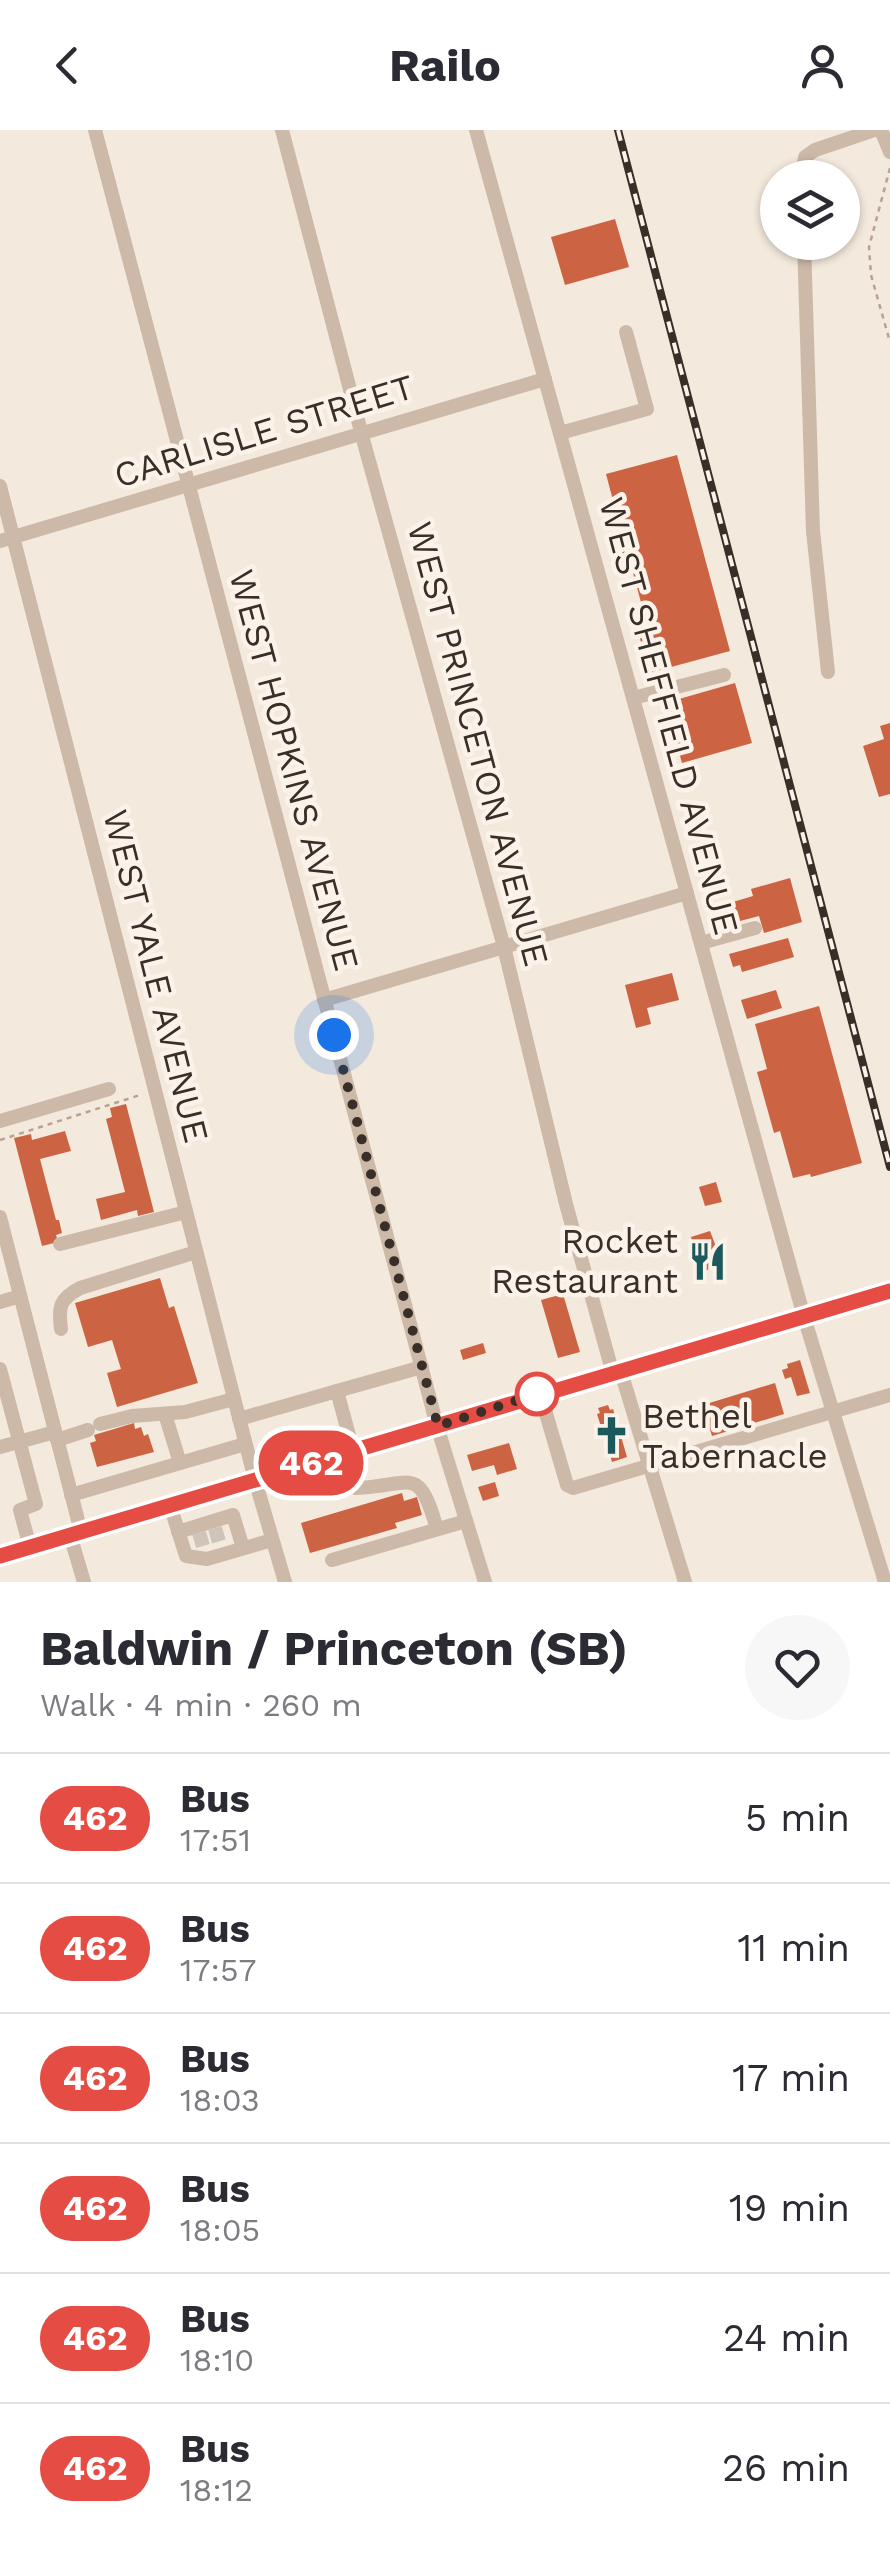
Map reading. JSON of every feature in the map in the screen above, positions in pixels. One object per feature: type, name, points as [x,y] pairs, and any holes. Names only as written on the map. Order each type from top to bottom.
[{"type":"main road","points":[[0,1556],[890,1291]]},
{"type":"street","name":"WEST HOPKINS AVENUE","points":[[96,130],[422,1367],[485,1582]]},
{"type":"street","name":"WEST PRINCETON AVENUE","points":[[282,130],[361,434],[504,947],[566,1204],[685,1582]]},
{"type":"street","name":"WEST SHEFFIELD AVENUE","points":[[476,130],[804,1317],[885,1582]]},
{"type":"street","points":[[805,160],[815,150],[878,130],[890,152]]},
{"type":"street","points":[[805,260],[813,531],[828,672]]},
{"type":"street","points":[[560,433],[647,409],[626,332]]},
{"type":"street","name":"CARLISLE STREET","points":[[7,539],[545,379]]},
{"type":"street","name":"WEST YALE AVENUE","points":[[0,486],[7,539],[284,1582]]},
{"type":"street","points":[[633,698],[724,675]]},
{"type":"street","points":[[324,1000],[687,892]]},
{"type":"street","points":[[701,944],[754,928]]},
{"type":"street","points":[[0,1121],[109,1089]]},
{"type":"street","points":[[60,1244],[186,1212]]},
{"type":"street","points":[[0,1217],[71,1494],[84,1582]]},
{"type":"street","points":[[61,1328],[59,1309],[64,1297],[80,1288],[196,1252]]},
{"type":"street","points":[[0,1302],[20,1296]]},
{"type":"street","points":[[239,1419],[422,1367]]},
{"type":"street","points":[[0,1369],[36,1504],[20,1510],[30,1547]]},
{"type":"street","points":[[337,1391],[356,1488],[404,1481],[422,1487],[437,1529]]},
{"type":"street","points":[[540,1393],[570,1488],[890,1395]]},
{"type":"street","points":[[0,1447],[132,1416],[185,1412],[234,1399]]},
{"type":"street","points":[[166,1414],[180,1463]]},
{"type":"street","points":[[71,1494],[245,1444]]},
{"type":"street","points":[[170,1506],[186,1556],[233,1515],[243,1548]]},
{"type":"street","points":[[332,1560],[466,1521]]},
{"type":"street","points":[[178,1532],[243,1548],[272,1540]]},
{"type":"path","points":[[890,168],[869,247],[870,275],[890,342]]},
{"type":"path","points":[[0,1140],[142,1095]]},
{"type":"building","points":[[615,219],[629,267],[565,285],[551,237]]},
{"type":"building","points":[[677,455],[730,651],[649,673],[637,627],[647,625],[631,565],[626,566],[606,474]]},
{"type":"building","points":[[735,683],[752,743],[682,763],[665,703]]},
{"type":"building","points":[[890,723],[890,794],[879,797],[863,746],[884,739],[880,726]]},
{"type":"building","points":[[790,878],[802,922],[764,933],[759,916],[721,926],[716,907],[753,896],[751,889]]},
{"type":"building","points":[[788,938],[794,957],[742,972],[740,965],[733,967],[729,954]]},
{"type":"building","points":[[672,973],[679,1000],[647,1008],[651,1024],[636,1028],[625,985]]},
{"type":"building","points":[[776,990],[782,1008],[747,1019],[741,1000]]},
{"type":"building","points":[[819,1006],[862,1163],[793,1178],[780,1131],[774,1133],[757,1072],[767,1069],[755,1024]]},
{"type":"building","points":[[126,1104],[154,1212],[138,1216],[137,1210],[101,1220],[96,1199],[125,1192],[106,1119],[112,1117],[110,1108]]},
{"type":"building","points":[[65,1131],[71,1151],[40,1159],[62,1233],[56,1235],[58,1242],[42,1246],[14,1138],[31,1134],[32,1140]]},
{"type":"building","points":[[716,1182],[722,1202],[705,1206],[699,1187]]},
{"type":"building","points":[[710,1231],[723,1265],[698,1273],[691,1237]]},
{"type":"building","points":[[160,1278],[169,1308],[174,1306],[198,1383],[117,1407],[107,1373],[121,1369],[112,1340],[88,1347],[75,1303]]},
{"type":"building","points":[[563,1294],[580,1352],[558,1358],[541,1300]]},
{"type":"building","points":[[483,1343],[486,1353],[463,1360],[460,1350]]},
{"type":"building","points":[[800,1360],[810,1393],[797,1396],[791,1377],[785,1379],[782,1370]]},
{"type":"building","points":[[775,1383],[784,1414],[712,1436],[703,1405]]},
{"type":"building","name":"Bethel Tabernacle","points":[[608,1405],[613,1409],[627,1457],[612,1462],[597,1414],[598,1408]]},
{"type":"building","points":[[134,1423],[135,1429],[141,1427],[144,1436],[148,1434],[154,1452],[97,1467],[90,1443],[96,1441],[94,1435]]},
{"type":"building","points":[[509,1443],[517,1469],[497,1475],[494,1465],[472,1471],[467,1455]]},
{"type":"building","points":[[495,1482],[499,1496],[483,1501],[478,1487]]},
{"type":"building","points":[[402,1493],[404,1501],[417,1497],[422,1515],[395,1523],[397,1528],[310,1553],[301,1523]]},
{"type":"tunnel","points":[[215,1528],[219,1542]]},
{"type":"tunnel","points":[[199,1533],[203,1546]]},
{"type":"railway","points":[[618,130],[890,1167]]},
{"type":"bus line","name":"462","points":[[0,1556],[890,1291]]},
{"type":"place","name":"Rocket Restaurant","points":[[708,1261]]},
{"type":"place","name":"Bethel Tabernacle","points":[[612,1436]]},
{"type":"route","points":[[334,1035],[438,1426],[537,1394]]}]
